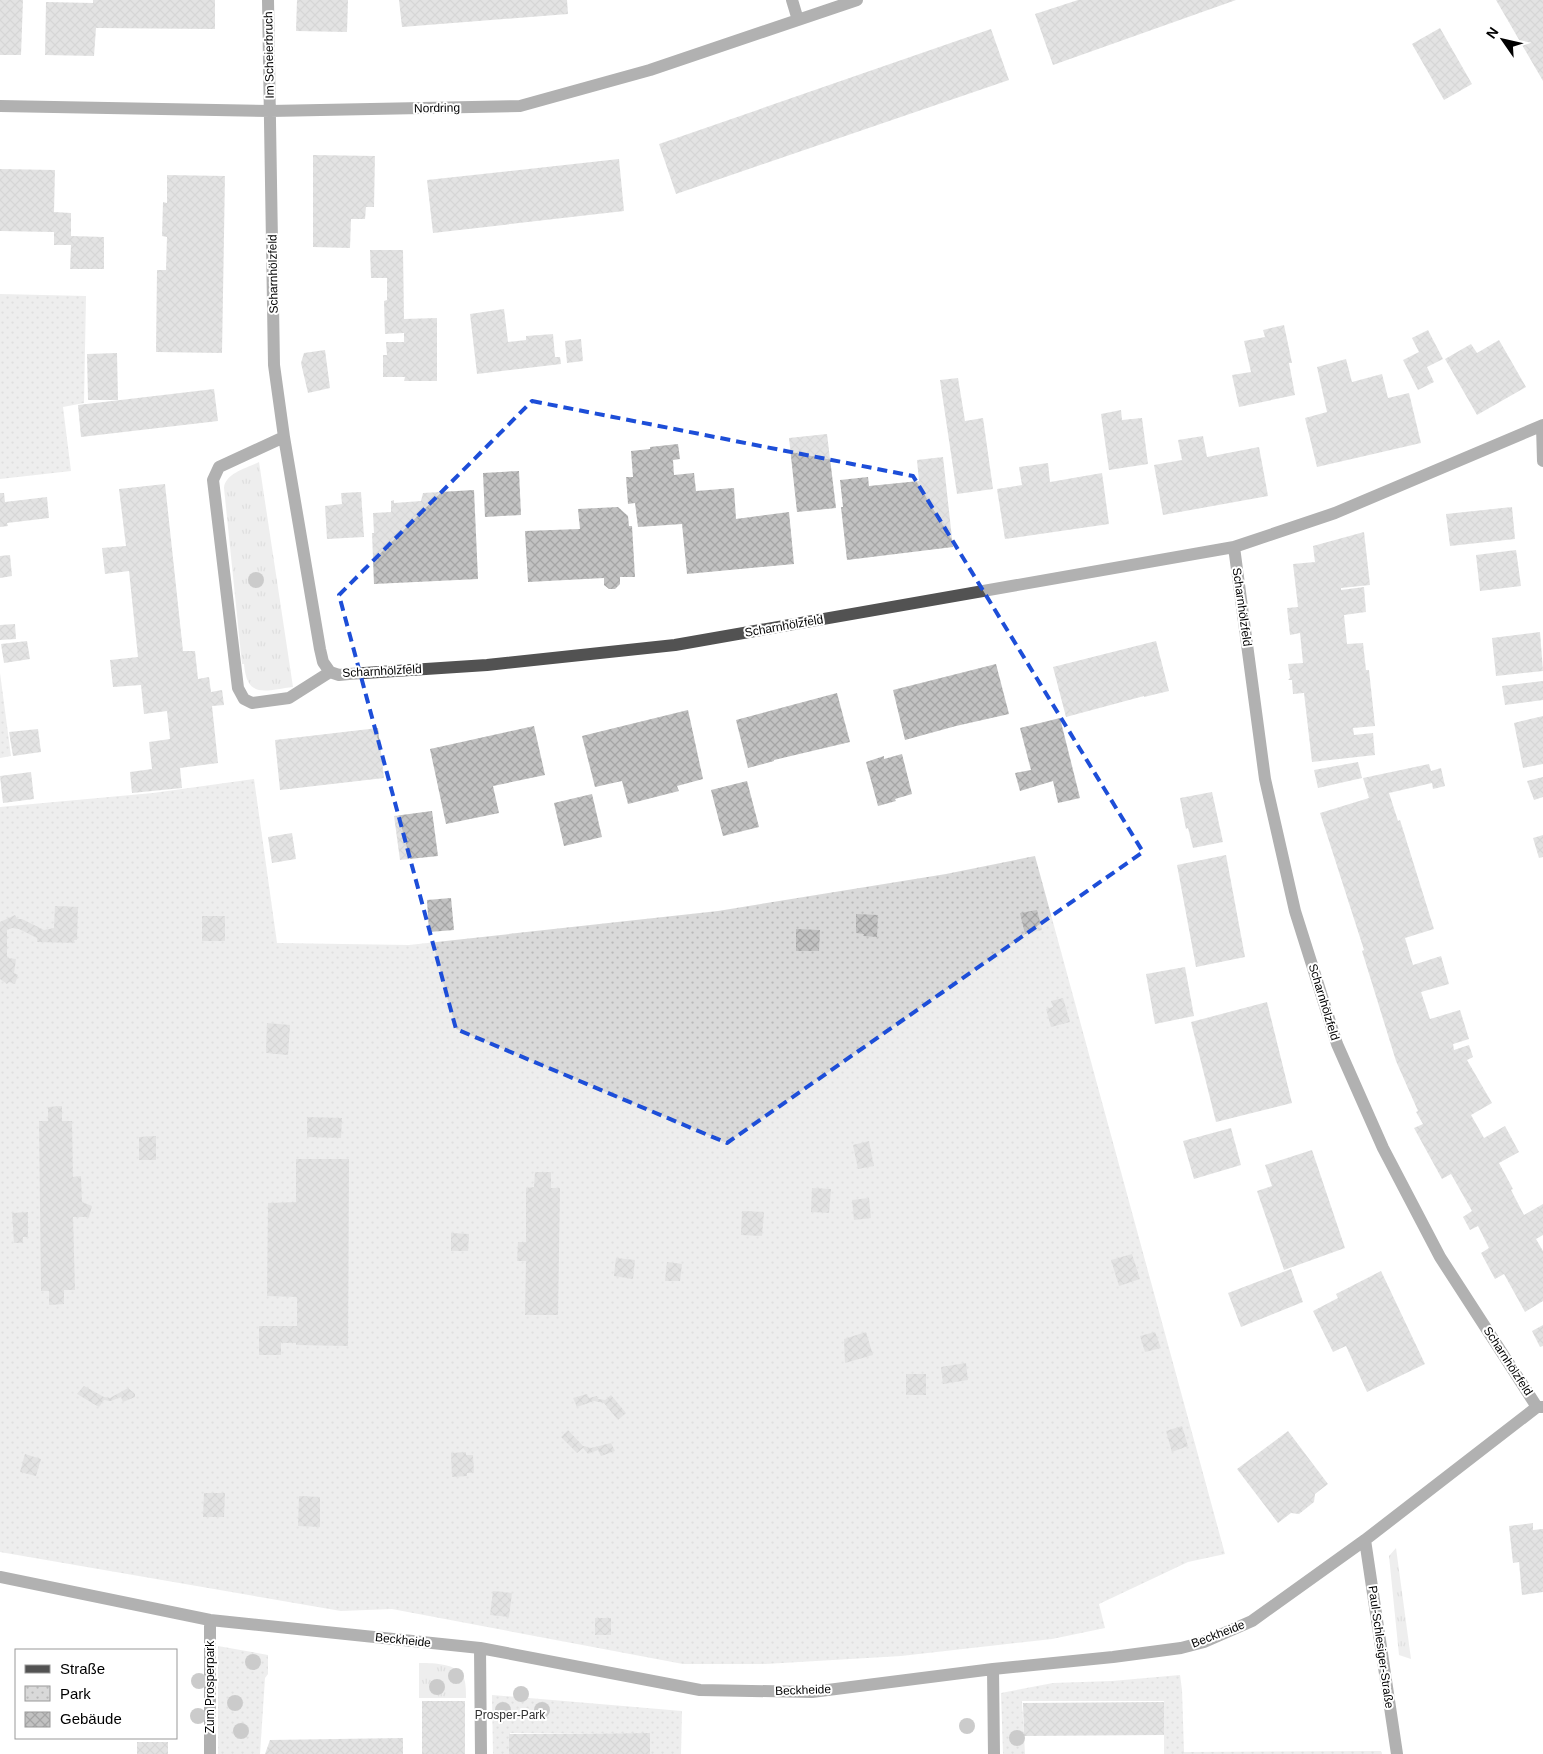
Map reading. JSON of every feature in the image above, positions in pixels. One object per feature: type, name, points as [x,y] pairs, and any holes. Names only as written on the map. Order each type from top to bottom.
[{"type":"street","name":"Im Scheierbruch","points":[[268,0],[270,111]]},
{"type":"street","points":[[792,0],[798,20]]},
{"type":"street","name":"Nordring","points":[[0,106],[270,111],[520,106],[650,70],[857,0]]},
{"type":"street","name":"Scharnhölzfeld","points":[[270,111],[274,365],[320,650],[323,662],[330,672],[339,675],[487,665],[675,645],[1234,547],[1336,513],[1542,426]]},
{"type":"street","points":[[1542,426],[1543,461]]},
{"type":"street","name":"Scharnhölzfeld","points":[[284,436],[219,467],[213,480],[238,688],[244,699],[252,703],[289,698],[330,672]]},
{"type":"street","name":"Scharnhölzfeld","points":[[1234,547],[1265,778],[1296,911],[1336,1044],[1384,1148],[1440,1257],[1540,1407]]},
{"type":"street","name":"Beckheide","points":[[0,1577],[210,1620],[480,1648],[700,1690],[812,1692],[993,1669],[1113,1657],[1181,1648],[1204,1642],[1252,1621],[1366,1540],[1540,1407]]},
{"type":"street","name":"Paul-Schlesiger-Straße","points":[[1366,1540],[1397,1754]]},
{"type":"street","name":"Zum Prosperpark","points":[[210,1620],[210,1754]]},
{"type":"street","points":[[480,1648],[481,1754]]},
{"type":"street","points":[[993,1669],[994,1754]]},
{"type":"highlighted area","points":[[532,401],[913,476],[1143,852],[727,1143],[456,1029],[339,595]]},
{"type":"green space","points":[[0,294],[86,296],[84,403],[63,407],[71,471],[0,479]]},
{"type":"green space","points":[[259,462],[293,687],[266,691],[254,688],[249,683],[244,664],[242,664],[224,488],[228,478],[232,475]]},
{"type":"green space","points":[[0,673],[11,756],[0,758]]},
{"type":"green space","points":[[254,779],[277,943],[409,945],[718,911],[946,874],[1035,856],[1225,1554],[1188,1562],[1099,1604],[1105,1628],[1052,1639],[901,1656],[765,1664],[683,1664],[392,1609],[341,1611],[0,1552],[0,807],[153,793]]},
{"type":"green space","points":[[1396,1548],[1411,1659],[1399,1655],[1389,1556]]},
{"type":"green space","points":[[218,1646],[268,1655],[268,1674],[265,1678],[260,1754],[218,1754]]},
{"type":"green space","points":[[419,1663],[442,1664],[458,1670],[464,1679],[466,1698],[419,1698]]},
{"type":"green space","points":[[1180,1675],[1184,1752],[1381,1751],[1382,1754],[1164,1754],[1164,1701],[1022,1701],[1025,1754],[1003,1754],[1001,1693],[1053,1683],[1112,1681]]},
{"type":"green space","name":"Prosper-Park","points":[[492,1695],[682,1711],[681,1754],[650,1754],[650,1733],[510,1733],[509,1754],[493,1754]]},
{"type":"building","points":[[0,0],[23,0],[21,55],[0,55]]},
{"type":"building","points":[[93,0],[215,0],[215,29],[96,28],[94,56],[45,55],[46,2],[93,3]]},
{"type":"building","points":[[297,0],[348,0],[347,32],[296,31]]},
{"type":"building","points":[[399,0],[567,0],[568,14],[402,27]]},
{"type":"building","points":[[1078,0],[1236,0],[1053,65],[1035,14]]},
{"type":"building","points":[[1496,0],[1543,0],[1543,81]]},
{"type":"building","points":[[1440,28],[1472,84],[1444,100],[1412,44]]},
{"type":"building","points":[[991,29],[1009,80],[676,194],[659,144]]},
{"type":"building","points":[[313,155],[375,156],[374,207],[366,207],[365,219],[351,219],[350,248],[313,247]]},
{"type":"building","points":[[619,159],[624,211],[433,233],[427,180]]},
{"type":"building","points":[[0,169],[55,170],[54,212],[71,213],[71,236],[104,237],[104,269],[70,269],[71,245],[54,245],[54,232],[0,231]]},
{"type":"building","points":[[167,175],[225,176],[222,353],[156,352],[157,270],[166,270],[167,237],[162,236],[163,202],[167,203]]},
{"type":"building","points":[[370,250],[403,250],[404,319],[437,318],[437,381],[404,381],[405,377],[383,377],[383,355],[387,355],[386,342],[404,342],[404,333],[385,334],[384,301],[387,300],[387,278],[371,278]]},
{"type":"building","points":[[504,309],[508,342],[526,340],[526,336],[553,334],[555,357],[560,357],[561,364],[477,374],[470,314]]},
{"type":"building","points":[[1284,325],[1292,363],[1289,363],[1295,395],[1239,407],[1232,375],[1251,372],[1244,341],[1265,337],[1263,330]]},
{"type":"building","points":[[1428,330],[1443,359],[1427,367],[1434,382],[1418,390],[1403,360],[1419,352],[1412,338]]},
{"type":"building","points":[[581,339],[583,361],[567,363],[565,341]]},
{"type":"building","points":[[1499,340],[1526,387],[1477,415],[1445,359],[1471,344],[1477,353]]},
{"type":"building","points":[[325,350],[330,388],[308,393],[301,363],[304,353]]},
{"type":"building","points":[[117,353],[118,400],[88,400],[87,354]]},
{"type":"building","points":[[1346,359],[1352,382],[1382,374],[1388,398],[1409,393],[1421,443],[1317,467],[1305,418],[1327,412],[1317,367]]},
{"type":"building","points":[[958,378],[965,421],[983,418],[993,489],[957,494],[940,380]]},
{"type":"building","points":[[214,389],[218,421],[81,437],[78,405]]},
{"type":"building","points":[[1121,410],[1122,420],[1142,418],[1148,464],[1109,470],[1101,414]]},
{"type":"building","points":[[827,434],[836,508],[797,512],[789,438]]},
{"type":"building","points":[[1203,436],[1207,457],[1259,447],[1268,496],[1163,515],[1154,465],[1182,460],[1178,440]]},
{"type":"building","points":[[678,444],[680,459],[673,460],[674,475],[694,473],[696,491],[734,488],[736,519],[789,512],[794,564],[687,574],[682,524],[638,527],[635,503],[628,504],[626,477],[633,477],[631,451]]},
{"type":"building","points":[[943,457],[953,547],[847,560],[840,480],[868,477],[869,486],[919,481],[917,460]]},
{"type":"building","points":[[1048,463],[1050,482],[1102,473],[1109,524],[1005,539],[997,489],[1022,485],[1019,467]]},
{"type":"building","points":[[519,471],[521,515],[485,517],[483,473]]},
{"type":"building","points":[[165,484],[183,651],[195,651],[198,679],[209,677],[211,692],[222,690],[224,705],[212,706],[218,763],[180,768],[182,788],[132,793],[130,772],[152,769],[149,742],[170,739],[167,711],[144,714],[141,685],[113,687],[110,660],[138,657],[129,571],[105,574],[102,548],[126,546],[119,489]]},
{"type":"building","points":[[474,490],[478,579],[374,584],[373,513],[391,512],[391,501],[394,500],[394,503],[421,501],[423,493]]},
{"type":"building","points":[[361,492],[364,537],[327,539],[325,506],[342,504],[341,493]]},
{"type":"building","points":[[0,493],[4,493],[5,502],[47,497],[49,518],[7,523],[8,526],[0,527]]},
{"type":"building","points":[[618,507],[628,516],[629,526],[632,526],[635,577],[620,577],[620,584],[615,589],[609,589],[604,585],[604,578],[528,582],[525,531],[580,529],[578,509]]},
{"type":"building","points":[[1512,507],[1515,539],[1450,546],[1446,514]]},
{"type":"building","points":[[1364,532],[1370,585],[1341,588],[1341,590],[1364,587],[1366,612],[1344,615],[1347,644],[1363,643],[1366,670],[1369,670],[1375,726],[1353,728],[1354,735],[1373,733],[1375,755],[1312,762],[1304,693],[1293,694],[1292,680],[1288,680],[1290,678],[1288,664],[1303,663],[1300,633],[1290,635],[1287,608],[1298,607],[1293,564],[1315,562],[1313,546]]},
{"type":"building","points":[[1516,550],[1521,586],[1480,591],[1476,555]]},
{"type":"building","points":[[10,555],[12,576],[0,578],[0,556]]},
{"type":"building","points":[[15,624],[16,639],[0,640],[0,625]]},
{"type":"building","points":[[1540,632],[1543,671],[1496,676],[1492,638]]},
{"type":"building","points":[[27,641],[30,659],[4,663],[1,644]]},
{"type":"building","points":[[1156,641],[1169,691],[1066,717],[1053,667]]},
{"type":"building","points":[[996,664],[1009,714],[905,740],[893,690]]},
{"type":"building","points":[[1543,681],[1543,700],[1505,705],[1502,686]]},
{"type":"building","points":[[837,693],[850,742],[748,768],[736,720]]},
{"type":"building","points":[[688,710],[703,779],[677,786],[679,791],[628,804],[622,781],[595,787],[582,736]]},
{"type":"building","points":[[1543,716],[1543,764],[1523,768],[1514,723]]},
{"type":"building","points":[[1060,718],[1080,798],[1058,803],[1053,781],[1020,791],[1015,773],[1031,770],[1020,728]]},
{"type":"building","points":[[534,726],[545,775],[493,786],[499,813],[446,824],[430,749]]},
{"type":"building","points":[[378,728],[384,778],[280,790],[275,740]]},
{"type":"building","points":[[38,729],[41,752],[13,756],[9,732]]},
{"type":"building","points":[[902,754],[912,794],[878,806],[866,762],[884,756],[884,759]]},
{"type":"building","points":[[1358,762],[1362,778],[1318,788],[1314,770]]},
{"type":"building","points":[[1429,764],[1431,771],[1441,768],[1445,786],[1433,789],[1432,783],[1389,793],[1398,821],[1400,820],[1434,929],[1405,938],[1413,965],[1441,956],[1449,984],[1421,992],[1430,1019],[1460,1010],[1469,1039],[1453,1044],[1454,1050],[1469,1045],[1473,1057],[1467,1060],[1492,1103],[1471,1115],[1484,1138],[1505,1126],[1519,1152],[1499,1163],[1524,1215],[1543,1204],[1543,1235],[1536,1239],[1543,1251],[1543,1301],[1525,1312],[1504,1274],[1495,1279],[1481,1253],[1489,1248],[1478,1226],[1470,1230],[1463,1217],[1472,1211],[1451,1174],[1442,1179],[1414,1128],[1423,1124],[1416,1112],[1418,1111],[1396,1061],[1362,951],[1364,950],[1320,813],[1369,798],[1363,778]]},
{"type":"building","points":[[31,772],[34,799],[3,803],[0,776]]},
{"type":"building","points":[[1543,777],[1543,797],[1534,800],[1527,781]]},
{"type":"building","points":[[747,781],[759,827],[723,836],[711,790]]},
{"type":"building","points":[[1212,792],[1223,842],[1193,848],[1188,828],[1186,829],[1180,798]]},
{"type":"building","points":[[592,794],[602,837],[564,846],[554,803]]},
{"type":"building","points":[[432,811],[438,856],[400,860],[394,816]]},
{"type":"building","points":[[292,833],[296,859],[272,863],[268,837]]},
{"type":"building","points":[[1543,835],[1543,857],[1539,858],[1533,838]]},
{"type":"building","points":[[1226,855],[1245,957],[1196,967],[1177,865]]},
{"type":"building","points":[[451,898],[454,930],[429,932],[427,900]]},
{"type":"building","points":[[55,906],[78,907],[77,940],[74,940],[75,943],[37,942],[37,938],[19,929],[12,928],[7,930],[7,958],[16,959],[14,973],[18,975],[15,984],[9,982],[7,984],[0,979],[0,922],[15,915],[17,919],[22,919],[44,930],[54,928]]},
{"type":"building","points":[[1037,910],[1042,930],[1025,934],[1020,913]]},
{"type":"building","points":[[856,914],[878,915],[877,937],[863,936],[864,934],[856,933]]},
{"type":"building","points":[[202,916],[225,916],[225,941],[202,941]]},
{"type":"building","points":[[796,929],[820,930],[819,951],[796,951]]},
{"type":"building","points":[[1185,967],[1194,1016],[1155,1024],[1146,974]]},
{"type":"building","points":[[1063,998],[1070,1022],[1051,1027],[1046,1009],[1053,1007],[1051,1001]]},
{"type":"building","points":[[1267,1002],[1292,1103],[1216,1122],[1191,1022]]},
{"type":"building","points":[[267,1023],[290,1025],[288,1055],[266,1053]]},
{"type":"building","points":[[62,1106],[62,1121],[72,1121],[73,1177],[81,1176],[82,1202],[92,1206],[89,1217],[73,1217],[75,1290],[64,1290],[64,1304],[49,1305],[49,1291],[41,1291],[39,1121],[48,1121],[48,1107]]},
{"type":"building","points":[[307,1117],[342,1118],[341,1138],[307,1137]]},
{"type":"building","points":[[1231,1128],[1241,1165],[1194,1179],[1183,1141]]},
{"type":"building","points":[[156,1136],[156,1160],[139,1160],[139,1137]]},
{"type":"building","points":[[869,1141],[874,1166],[858,1169],[853,1145]]},
{"type":"building","points":[[1312,1150],[1345,1248],[1284,1270],[1257,1191],[1272,1186],[1265,1165]]},
{"type":"building","points":[[296,1159],[349,1159],[348,1346],[281,1343],[281,1355],[259,1355],[259,1326],[297,1326],[297,1297],[267,1296],[268,1203],[296,1202]]},
{"type":"building","points":[[535,1172],[551,1172],[551,1188],[560,1188],[558,1315],[525,1315],[526,1261],[517,1261],[518,1242],[526,1242],[526,1188],[534,1187]]},
{"type":"building","points":[[812,1188],[831,1189],[829,1213],[811,1212]]},
{"type":"building","points":[[869,1198],[871,1218],[854,1220],[852,1200]]},
{"type":"building","points":[[742,1211],[764,1212],[762,1236],[741,1235]]},
{"type":"building","points":[[28,1212],[28,1237],[23,1237],[23,1243],[14,1243],[12,1213]]},
{"type":"building","points":[[451,1233],[469,1234],[468,1251],[451,1251]]},
{"type":"building","points":[[1132,1254],[1140,1279],[1119,1286],[1111,1260]]},
{"type":"building","points":[[616,1258],[635,1260],[633,1279],[614,1276]]},
{"type":"building","points":[[667,1262],[682,1264],[680,1281],[665,1281]]},
{"type":"building","points":[[1291,1269],[1303,1302],[1241,1327],[1228,1293]]},
{"type":"building","points":[[1381,1271],[1425,1364],[1367,1392],[1346,1346],[1333,1352],[1313,1311],[1338,1298],[1336,1294]]},
{"type":"building","points":[[1543,1325],[1543,1346],[1540,1347],[1532,1331]]},
{"type":"building","points":[[866,1332],[873,1355],[845,1363],[844,1339]]},
{"type":"building","points":[[1155,1332],[1161,1348],[1145,1352],[1140,1336]]},
{"type":"building","points":[[966,1363],[968,1380],[943,1384],[941,1367]]},
{"type":"building","points":[[906,1374],[926,1374],[926,1395],[906,1395]]},
{"type":"building","points":[[84,1386],[104,1397],[110,1398],[128,1388],[135,1394],[135,1397],[123,1402],[121,1397],[111,1401],[104,1400],[99,1407],[77,1394]]},
{"type":"building","points":[[587,1394],[589,1398],[597,1396],[598,1399],[605,1400],[611,1395],[626,1413],[618,1420],[604,1403],[594,1401],[577,1407],[573,1398]]},
{"type":"building","points":[[1182,1426],[1188,1446],[1172,1452],[1166,1431]]},
{"type":"building","points":[[568,1430],[583,1446],[591,1448],[611,1443],[615,1451],[601,1456],[598,1450],[588,1454],[583,1448],[577,1453],[561,1437]]},
{"type":"building","points":[[1288,1431],[1328,1484],[1315,1494],[1314,1502],[1299,1514],[1291,1513],[1278,1523],[1237,1469]]},
{"type":"building","points":[[466,1452],[466,1455],[473,1455],[474,1473],[467,1473],[467,1476],[452,1477],[451,1453]]},
{"type":"building","points":[[25,1454],[41,1459],[36,1476],[20,1472]]},
{"type":"building","points":[[204,1493],[225,1493],[224,1517],[203,1517]]},
{"type":"building","points":[[299,1496],[320,1497],[320,1527],[298,1526]]},
{"type":"building","points":[[1533,1523],[1533,1530],[1543,1529],[1543,1592],[1522,1595],[1519,1562],[1513,1563],[1509,1526]]},
{"type":"building","points":[[493,1591],[512,1593],[509,1617],[490,1615]]},
{"type":"building","points":[[595,1618],[611,1618],[611,1635],[595,1635]]},
{"type":"building","points":[[422,1701],[465,1701],[465,1754],[422,1754]]},
{"type":"building","points":[[1164,1702],[1164,1735],[1024,1736],[1023,1703]]},
{"type":"building","points":[[650,1733],[650,1754],[509,1754],[509,1734]]},
{"type":"building","points":[[403,1738],[403,1754],[265,1754],[270,1740]]},
{"type":"building","points":[[137,1742],[168,1742],[168,1754],[137,1754]]}]
